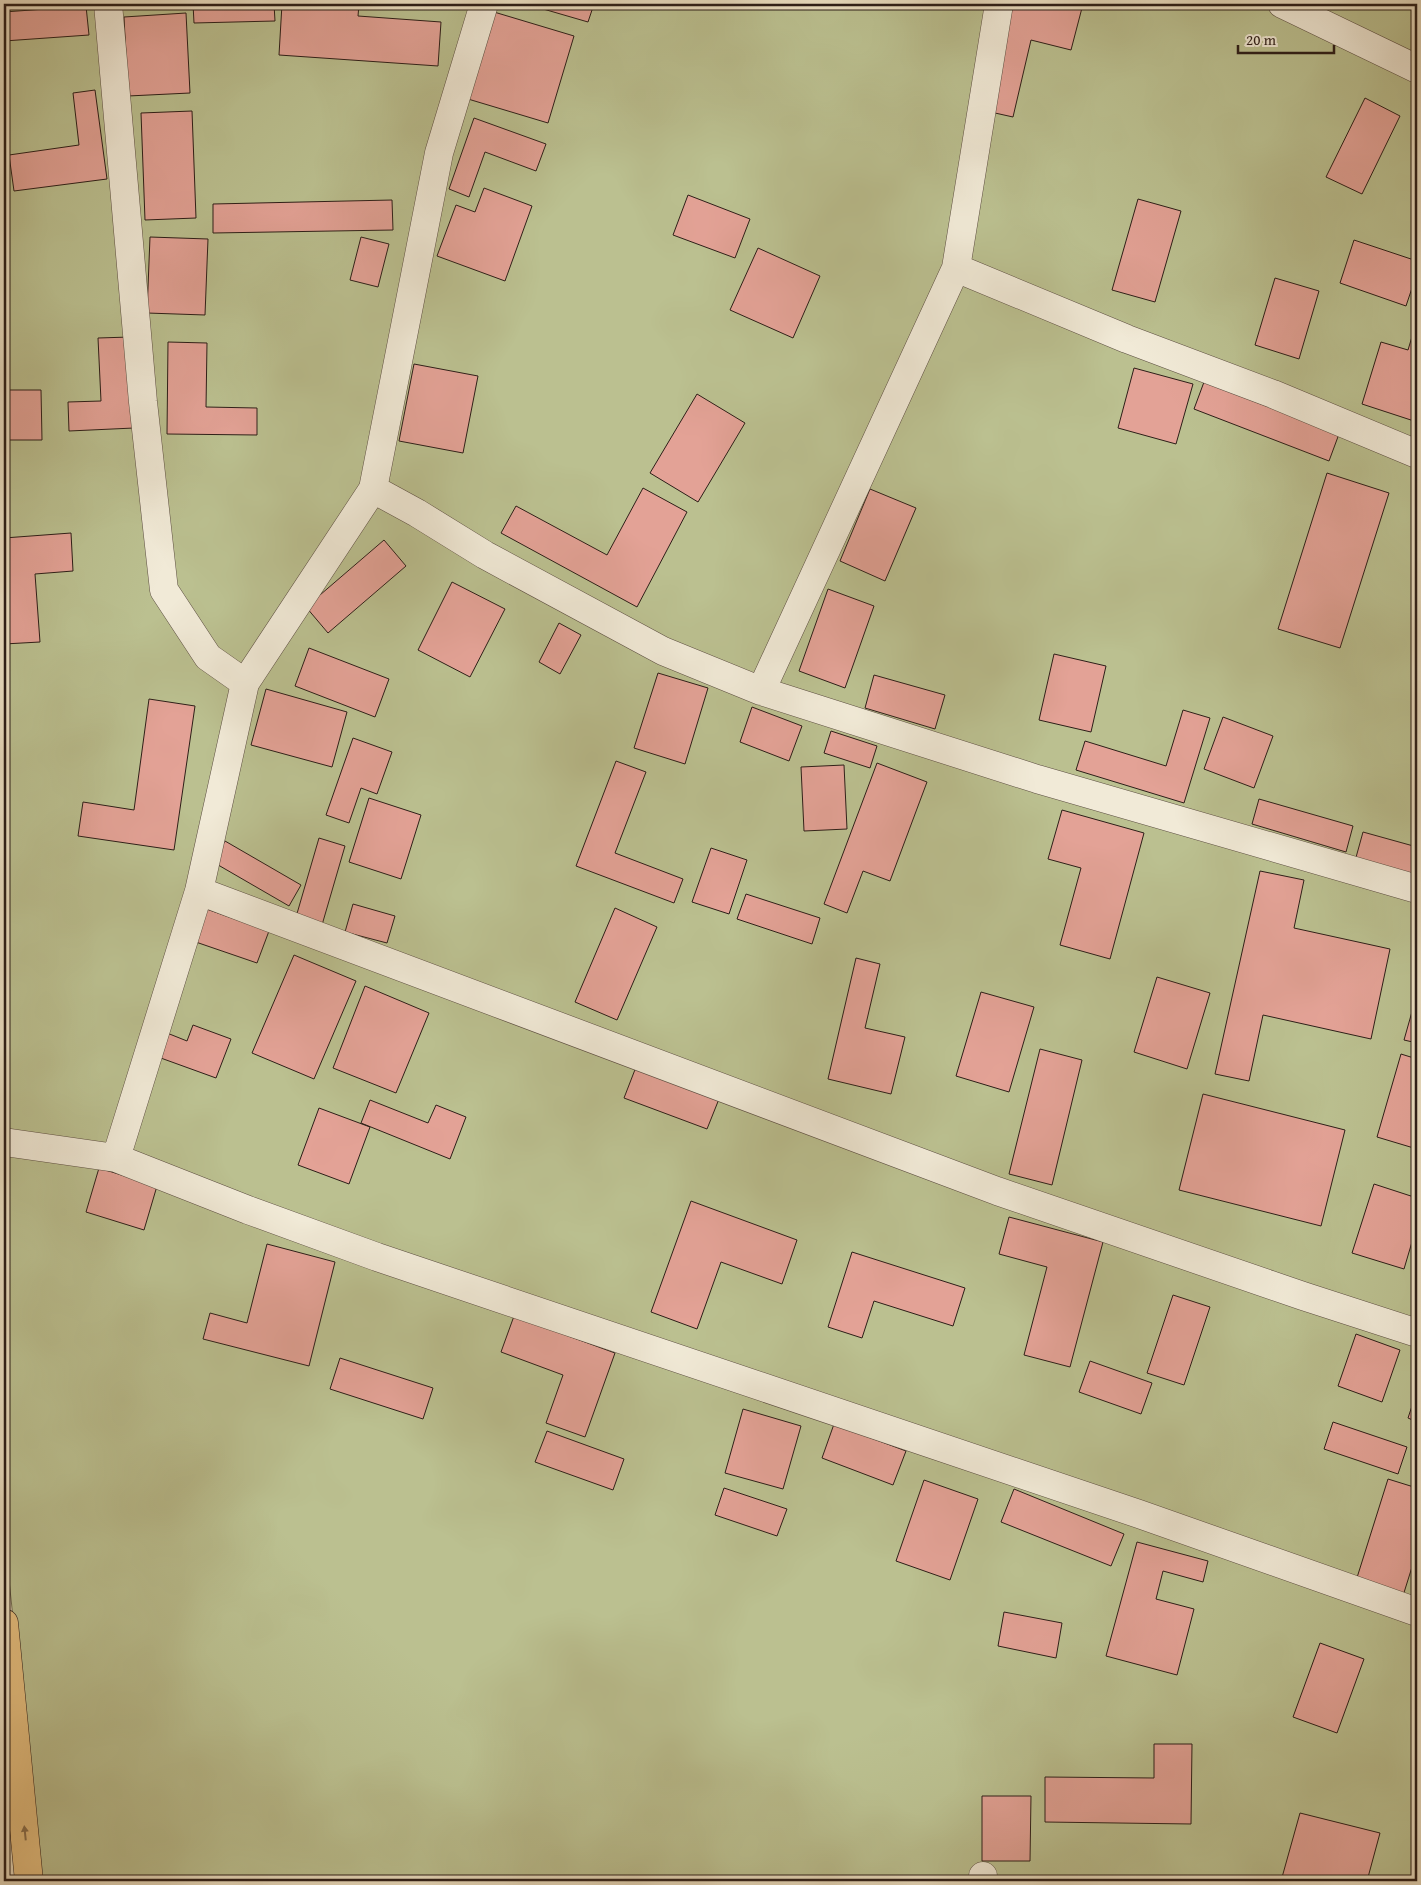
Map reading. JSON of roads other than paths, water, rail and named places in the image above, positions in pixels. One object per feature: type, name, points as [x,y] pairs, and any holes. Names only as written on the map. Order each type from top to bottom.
[{"type":"highway","points":[[4,1623],[29,1881]]},
{"type":"street","points":[[108,4],[143,402],[164,590],[208,657],[245,683]]},
{"type":"street","points":[[116,1158],[199,891],[245,683],[373,489],[439,153],[484,4]]},
{"type":"street","points":[[761,691],[956,268],[999,4]]},
{"type":"street","points":[[1282,4],[1417,69]]},
{"type":"street","points":[[956,268],[1127,339],[1273,394],[1417,454]]},
{"type":"street","points":[[373,489],[485,555],[663,651],[761,691],[1037,779],[1417,890]]},
{"type":"street","points":[[199,891],[997,1191],[1417,1333]]},
{"type":"street","points":[[4,1142],[116,1158],[248,1210],[377,1257],[1102,1501],[1417,1612]]}]
